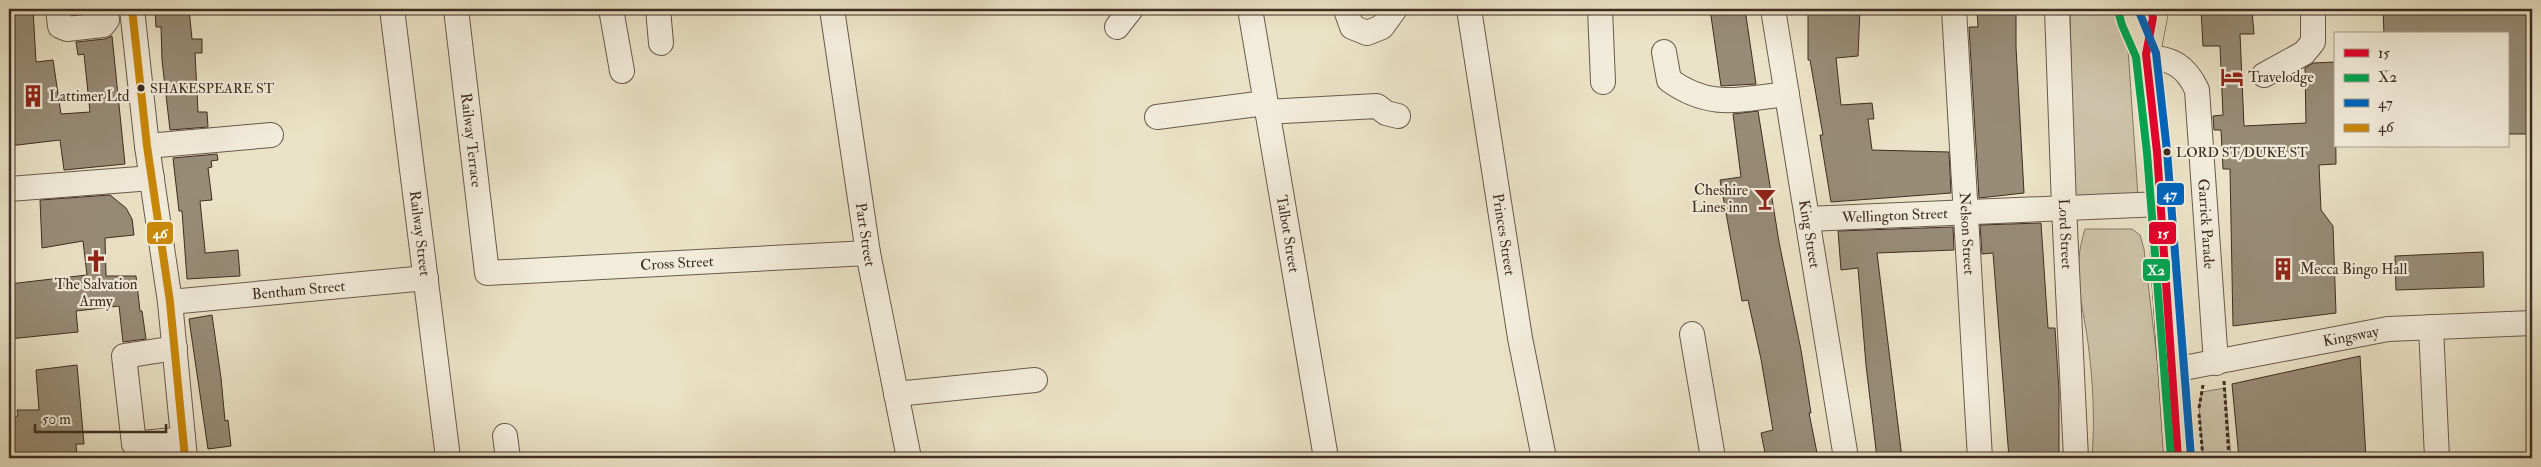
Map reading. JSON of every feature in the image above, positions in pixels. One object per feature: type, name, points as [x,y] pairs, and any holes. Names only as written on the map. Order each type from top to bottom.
[{"type":"highway","points":[[2128,9],[2131,22],[2146,55]]},
{"type":"highway","points":[[2151,9],[2153,18],[2146,55],[2161,204],[2173,370],[2185,456]]},
{"type":"street","points":[[58,9],[60,26],[67,29],[102,25],[107,20],[106,9]]},
{"type":"street","points":[[132,9],[152,178],[170,302],[175,348],[184,448],[134,444],[124,356],[175,348]]},
{"type":"street","name":"Railway Street","points":[[392,9],[448,458]]},
{"type":"street","name":"Railway Terrace","points":[[456,9],[487,273]]},
{"type":"street","points":[[612,9],[622,71]]},
{"type":"street","points":[[658,9],[660,43]]},
{"type":"street","name":"Part Street","points":[[832,9],[868,253],[909,458]]},
{"type":"street","name":"Talbot Street","points":[[1250,9],[1326,458]]},
{"type":"street","points":[[1349,9],[1347,13],[1352,27],[1367,33],[1382,26],[1395,9]]},
{"type":"street","points":[[1469,9],[1482,9]]},
{"type":"street","name":"Princes Street","points":[[1469,9],[1520,338],[1544,458]]},
{"type":"street","points":[[1600,9],[1603,82]]},
{"type":"street","name":"King Street","points":[[1773,9],[1846,458]]},
{"type":"street","name":"Nelson Street","points":[[1954,9],[1964,212],[1980,458]]},
{"type":"street","name":"Lord Street","points":[[2058,9],[2064,207],[2076,458]]},
{"type":"street","points":[[2264,76],[2304,53],[2313,42],[2313,9]]},
{"type":"street","points":[[1664,52],[1669,80],[1687,93],[1711,101],[1787,94]]},
{"type":"street","name":"Garrick Parade","points":[[2146,55],[2162,57],[2176,62],[2191,78],[2197,90],[2212,374]]},
{"type":"street","points":[[1157,117],[1266,107],[1377,106],[1386,113],[1398,116]]},
{"type":"street","points":[[148,146],[271,135]]},
{"type":"street","points":[[9,189],[152,178]]},
{"type":"street","name":"Wellington Street","points":[[1807,219],[2161,204]]},
{"type":"street","name":"Cross Street","points":[[487,273],[868,253]]},
{"type":"street","name":"Bentham Street","points":[[170,302],[426,278]]},
{"type":"street","name":"Kingsway","points":[[2173,370],[2212,374],[2388,329],[2532,323]]},
{"type":"street","points":[[2431,327],[2437,458]]},
{"type":"street","points":[[1692,334],[1713,458]]},
{"type":"street","points":[[896,394],[1035,380]]},
{"type":"path","points":[[2185,456],[2199,406],[2212,374],[2224,377],[2230,458]]},
{"type":"shaded area","points":[[2070,9],[2121,9],[2127,34],[2138,196],[2074,199]]},
{"type":"shaded area","points":[[2085,229],[2132,229],[2140,235],[2144,249],[2163,409],[2166,458],[2092,458],[2092,386],[2078,273]]},
{"type":"shaded area","points":[[2225,388],[2231,458],[2203,458],[2199,406],[2202,392]]},
{"type":"building","points":[[9,9],[33,9],[36,62],[53,60],[61,114],[90,112],[84,54],[78,55],[76,42],[105,39],[112,36],[125,164],[64,170],[60,140],[9,146]]},
{"type":"building","points":[[155,9],[189,9],[192,39],[202,39],[202,53],[195,53],[198,112],[207,112],[208,127],[170,130],[162,60],[161,27],[156,27]]},
{"type":"building","points":[[1710,9],[1745,9],[1756,84],[1721,86]]},
{"type":"building","points":[[1808,9],[1860,9],[1858,56],[1836,58],[1841,105],[1872,103],[1874,119],[1868,119],[1872,150],[1949,152],[1951,193],[1831,202],[1820,135],[1823,135],[1810,60],[1808,60]]},
{"type":"building","points":[[1977,9],[2016,9],[2016,47],[2024,193],[1979,198],[1969,27],[1978,27]]},
{"type":"building","points":[[2201,9],[2230,9],[2231,12],[2252,11],[2254,34],[2240,34],[2244,126],[2306,123],[2305,68],[2313,63],[2334,62],[2334,148],[2336,148],[2336,164],[2319,165],[2321,210],[2333,226],[2336,313],[2233,326],[2230,169],[2223,169],[2221,130],[2214,130],[2213,116],[2223,115],[2220,46],[2203,46]]},
{"type":"building","points":[[2383,9],[2532,9],[2532,134],[2508,134],[2508,32],[2384,32]]},
{"type":"building","points":[[1758,111],[1779,242],[1801,350],[1811,413],[1809,413],[1818,458],[1766,458],[1761,433],[1773,430],[1761,359],[1748,300],[1742,301],[1720,180],[1741,177],[1733,114]]},
{"type":"building","points":[[217,154],[218,160],[211,161],[212,167],[208,168],[212,200],[200,201],[205,253],[238,250],[240,276],[187,279],[182,211],[179,211],[173,158]]},
{"type":"building","name":"The Salvation Army","points":[[110,195],[126,208],[132,219],[134,235],[105,238],[106,276],[136,276],[140,311],[142,311],[146,339],[123,342],[119,306],[76,311],[78,332],[9,339],[9,284],[87,275],[83,241],[42,248],[40,200]]},
{"type":"building","points":[[2041,223],[2048,328],[2055,328],[2059,391],[2059,458],[2009,458],[1993,253],[1982,254],[1980,225]]},
{"type":"building","points":[[1953,227],[1954,250],[1877,253],[1902,458],[1877,458],[1866,365],[1858,268],[1841,270],[1838,231]]},
{"type":"building","points":[[2483,252],[2484,287],[2396,290],[2395,256]]},
{"type":"building","points":[[212,315],[225,421],[228,420],[231,446],[208,449],[189,319]]},
{"type":"building","points":[[2360,356],[2366,458],[2239,458],[2232,384]]},
{"type":"building","points":[[77,365],[84,444],[76,444],[77,458],[9,458],[9,417],[18,416],[17,410],[39,410],[36,370]]},
{"type":"transit line","name":"46","points":[[132,9],[147,146],[170,302],[185,458]]},
{"type":"transit line","name":"47","points":[[2138,9],[2156,53],[2167,151],[2191,457]]},
{"type":"transit line","name":"15","points":[[2151,9],[2153,18],[2146,54],[2157,152],[2178,458]]},
{"type":"transit line","name":"X2","points":[[2118,11],[2136,57],[2147,153],[2171,458]]},
{"type":"place","name":"Travelodge","points":[[2232,77]]},
{"type":"place","name":"SHAKESPEARE ST","points":[[141,88]]},
{"type":"place","name":"Lattimer Ltd","points":[[33,96]]},
{"type":"place","name":"LORD ST/DUKE ST","points":[[2167,152]]},
{"type":"place","name":"Cheshire Lines inn","points":[[1765,199]]},
{"type":"place","name":"The Salvation Army","points":[[96,261]]},
{"type":"place","name":"Mecca Bingo Hall","points":[[2283,269]]}]
